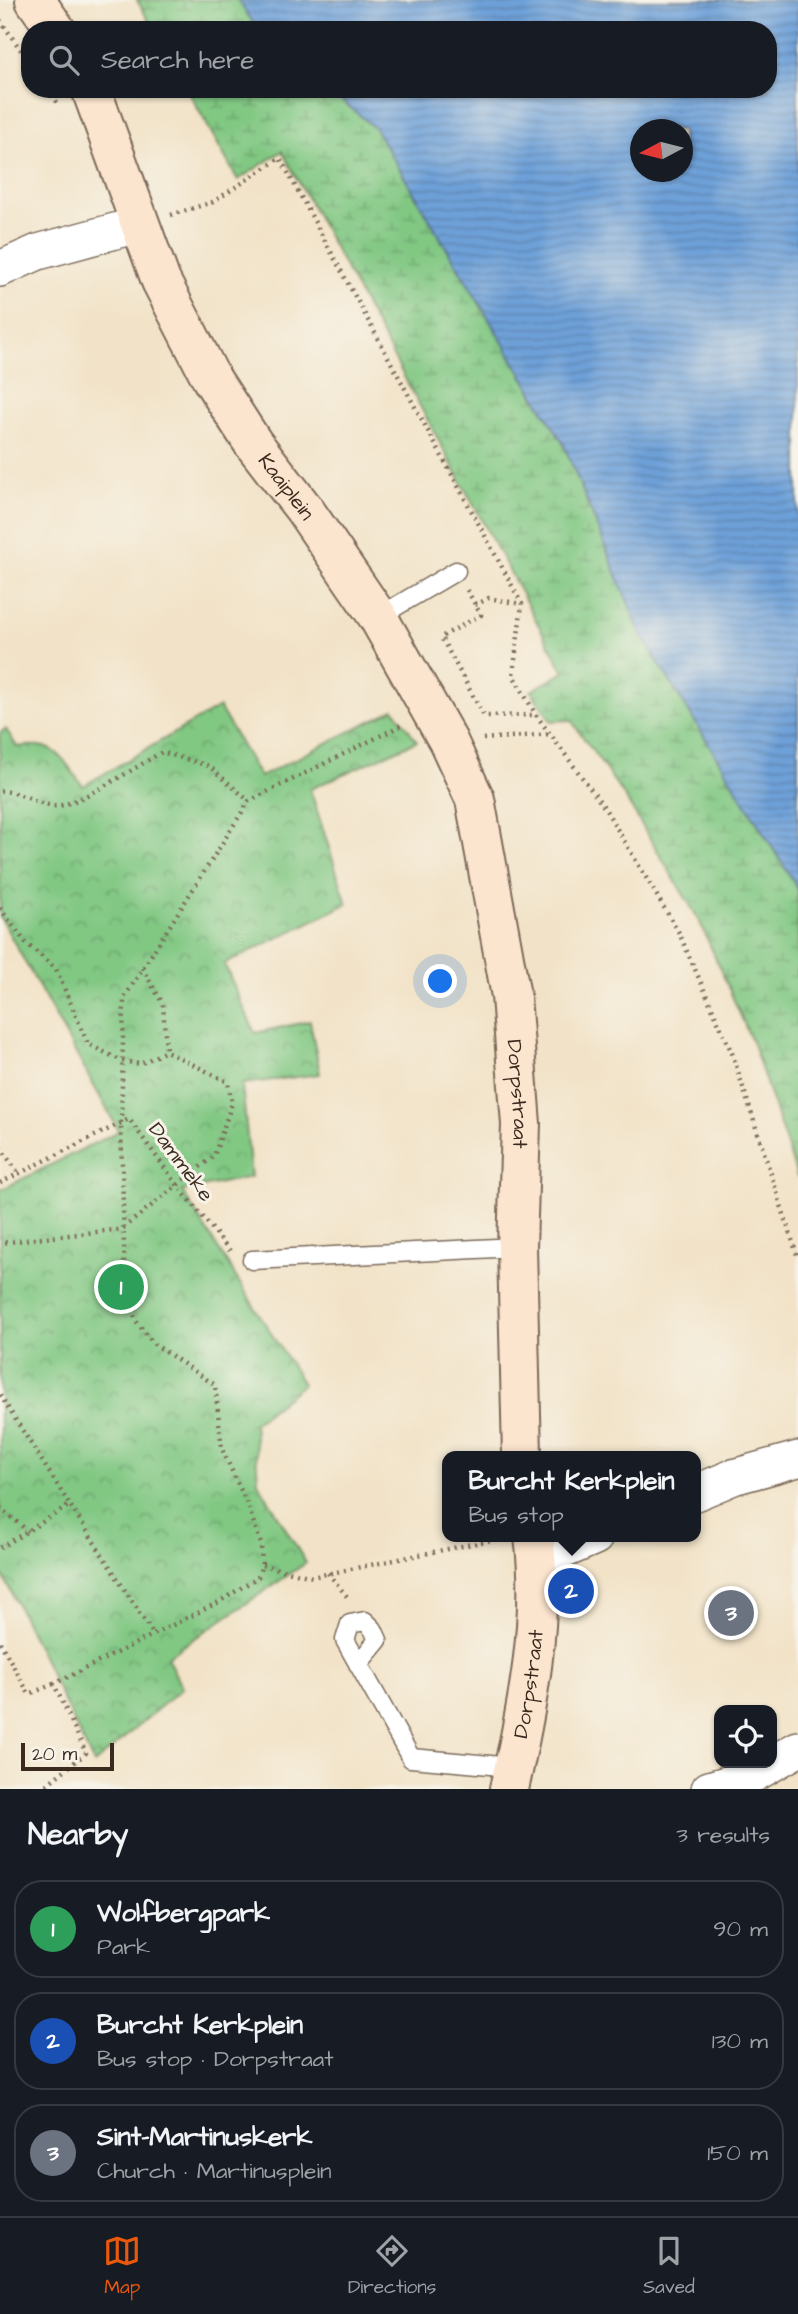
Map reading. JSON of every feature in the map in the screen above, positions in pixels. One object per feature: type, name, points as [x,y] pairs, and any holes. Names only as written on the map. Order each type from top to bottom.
[{"type":"street","points":[[34,0],[49,21]]},
{"type":"street","name":"Kaaiplein","points":[[94,98],[161,281],[211,377],[253,443],[304,509],[378,617],[439,726]]},
{"type":"street","points":[[0,269],[38,252],[141,224]]},
{"type":"street","name":"Dorpstraat","points":[[439,726],[475,799],[511,996],[521,1124],[517,1247],[522,1451]]},
{"type":"street","points":[[701,1490],[733,1477],[798,1458]]},
{"type":"street","points":[[536,1549],[570,1542]]},
{"type":"street","name":"Dorpstraat","points":[[511,1778],[526,1712],[539,1586],[536,1549]]},
{"type":"street","points":[[709,1789],[747,1778],[798,1749]]},
{"type":"lane","points":[[378,617],[456,571]]},
{"type":"lane","points":[[252,1260],[517,1247]]},
{"type":"lane","points":[[358,1664],[378,1640],[365,1621],[350,1624],[345,1640],[358,1664],[411,1758],[511,1778]]},
{"type":"path","points":[[0,20],[21,50]]},
{"type":"path","points":[[141,224],[213,202],[280,158],[522,604],[513,675],[536,715],[604,807],[678,931],[732,1053],[798,1258]]},
{"type":"path","points":[[456,571],[481,615],[441,637],[484,716],[536,715]]},
{"type":"path","points":[[475,605],[489,598],[522,604]]},
{"type":"path","points":[[0,1643],[29,1694],[219,1602],[258,1577],[262,1565],[261,1544],[248,1506],[222,1450],[215,1385],[154,1344],[136,1321],[125,1287],[121,1124],[124,998],[142,968],[248,801],[439,726],[552,734]]},
{"type":"path","points":[[0,791],[27,796],[55,807],[81,798],[162,752],[209,766],[248,801]]},
{"type":"path","points":[[1,912],[39,957],[55,969],[88,1044],[122,1061],[140,1064],[166,1051]]},
{"type":"path","points":[[142,968],[163,1004],[166,1051]]},
{"type":"path","points":[[0,1243],[122,1229],[214,1156],[232,1103],[228,1082],[166,1051]]},
{"type":"path","name":"Dammeke","points":[[0,1182],[129,1119],[236,1259],[252,1260]]},
{"type":"path","points":[[0,1147],[19,1174]]},
{"type":"path","points":[[0,1395],[153,1635]]},
{"type":"path","points":[[0,1548],[70,1505]]},
{"type":"path","points":[[0,1508],[28,1531]]},
{"type":"path","points":[[262,1565],[312,1577],[483,1542]]},
{"type":"path","points":[[328,1573],[350,1601],[350,1624]]},
{"type":"path","points":[[41,1789],[86,1753],[54,1684]]},
{"type":"green space","points":[[137,0],[238,0],[252,21],[149,21]]},
{"type":"green space","points":[[192,98],[339,98],[375,128],[564,445],[641,634],[798,889],[798,1179],[753,1044],[699,920],[623,794],[571,720],[551,721],[531,691],[564,672],[282,151],[238,180]]},
{"type":"green space","points":[[219,707],[260,777],[394,709],[417,741],[310,789],[347,904],[224,964],[255,1033],[310,1021],[320,1074],[242,1084],[251,1177],[182,1191],[303,1384],[254,1423],[258,1482],[306,1563],[167,1657],[182,1688],[94,1764],[0,1569],[0,1190],[119,1131],[0,917],[0,732],[6,729],[17,747],[42,746],[57,753],[83,786]]},
{"type":"water","points":[[238,0],[798,0],[798,889],[641,634],[564,445],[375,128],[339,98],[777,98],[777,21],[252,21]]},
{"type":"place","name":"Wolfbergpark","points":[[121,1287]]},
{"type":"place","name":"Burcht Kerkplein","points":[[571,1591]]},
{"type":"place","name":"Sint-Martinuskerk","points":[[731,1613]]}]
